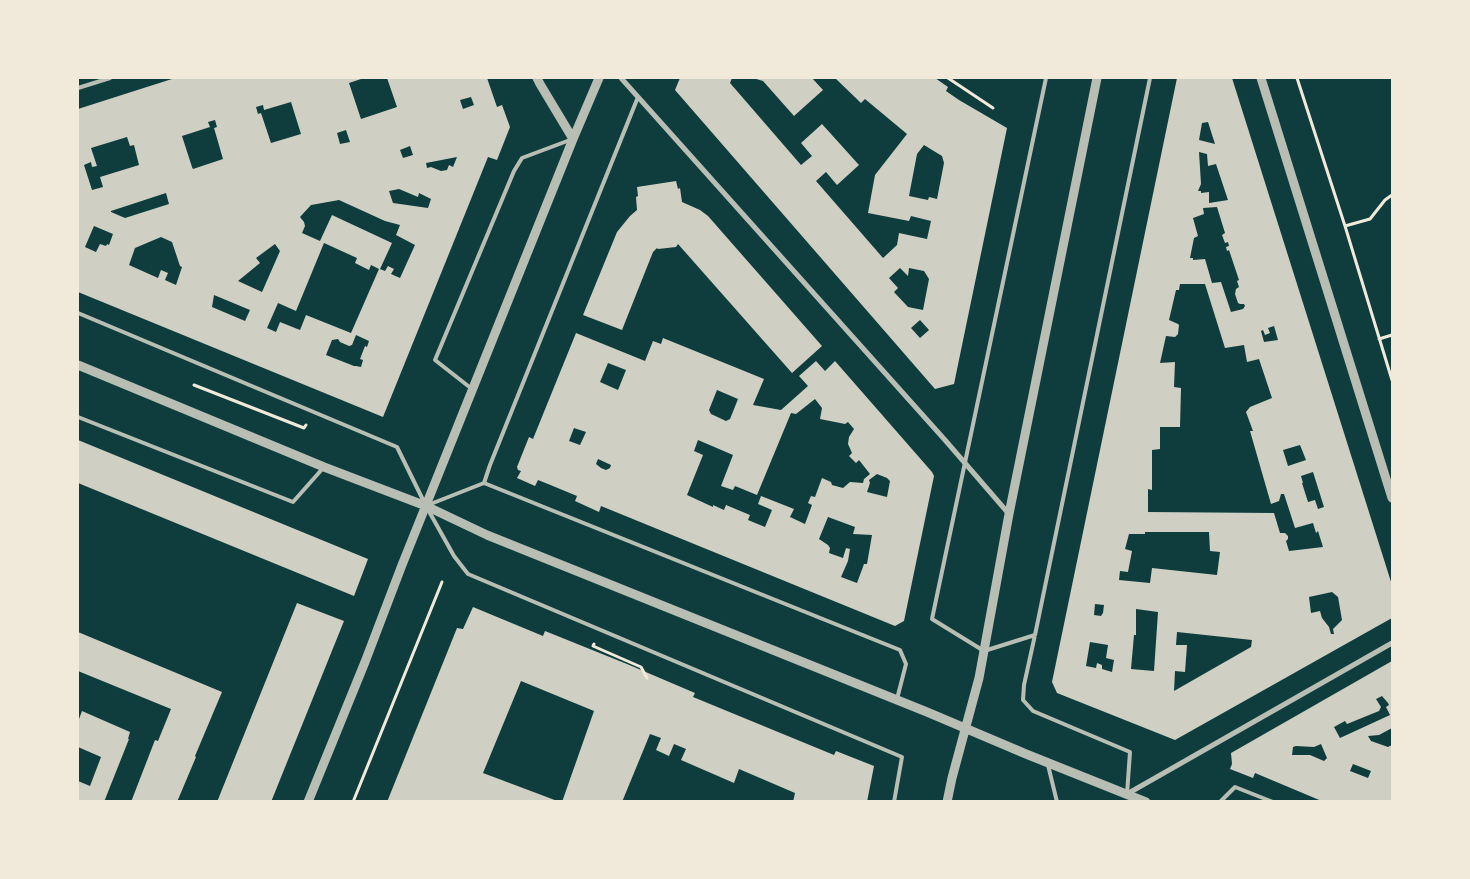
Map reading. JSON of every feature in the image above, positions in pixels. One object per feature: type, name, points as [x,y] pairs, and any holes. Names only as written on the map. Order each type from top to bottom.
[{"type":"street","points":[[537,78],[573,139]]},
{"type":"street","points":[[308,802],[599,78]]},
{"type":"street","points":[[621,78],[1009,514]]},
{"type":"street","points":[[948,802],[952,778],[966,729],[984,651],[1009,514],[1097,78]]},
{"type":"street","points":[[1261,78],[1392,498]]},
{"type":"street","points":[[78,366],[324,467],[426,506],[487,535],[1146,802]]},
{"type":"street","points":[[1127,794],[1392,643]]},
{"type":"lane","points":[[78,88],[110,78]]},
{"type":"lane","points":[[1034,635],[984,651],[932,619],[1046,78]]},
{"type":"lane","points":[[1127,794],[1130,752],[1033,711],[1024,700],[1024,686],[1150,78]]},
{"type":"lane","points":[[484,483],[639,97]]},
{"type":"lane","points":[[472,390],[435,360],[514,171],[522,158],[573,139]]},
{"type":"lane","points":[[78,313],[397,447],[426,506],[454,556],[468,574],[902,757],[894,802]]},
{"type":"lane","points":[[78,417],[292,502],[324,467]]},
{"type":"lane","points":[[426,506],[484,483],[900,650],[906,664],[897,700]]},
{"type":"lane","points":[[1048,763],[1057,802]]},
{"type":"lane","points":[[1220,802],[1235,787],[1273,802]]},
{"type":"path","points":[[948,78],[993,108]]},
{"type":"path","points":[[1297,78],[1392,380]]},
{"type":"path","points":[[1345,226],[1370,219],[1385,200],[1392,195]]},
{"type":"path","points":[[1379,339],[1392,335]]},
{"type":"path","points":[[194,385],[304,428]]},
{"type":"path","points":[[353,802],[442,582]]},
{"type":"path","points":[[594,644],[593,646],[641,667],[647,678],[650,673]]},
{"type":"building","points":[[175,78],[364,78],[349,83],[361,119],[397,107],[387,78],[487,78],[497,107],[502,105],[510,127],[497,160],[488,157],[383,417],[78,292],[78,109]],"holes":[[[471,97],[474,105],[463,109],[460,100]],[[291,102],[301,134],[271,143],[261,113],[258,114],[256,107],[263,105],[264,110]],[[215,120],[217,127],[214,128],[223,159],[193,169],[182,136],[210,127],[208,122]],[[346,130],[350,142],[340,144],[337,133]],[[127,137],[130,146],[134,145],[139,165],[100,177],[103,187],[92,190],[84,165],[91,162],[92,167],[97,166],[91,148]],[[410,146],[413,155],[403,158],[400,150]],[[457,157],[453,167],[449,165],[447,170],[441,171],[431,167],[427,168],[426,163]],[[399,189],[418,197],[419,193],[431,199],[428,208],[393,203],[389,191]],[[166,193],[169,204],[125,218],[111,211]],[[339,200],[385,221],[400,225],[396,235],[415,245],[400,278],[391,274],[394,269],[388,266],[385,271],[380,269],[392,243],[332,215],[320,241],[302,233],[305,226],[300,217],[311,205]],[[94,226],[113,234],[109,245],[100,244],[96,252],[85,247]],[[161,237],[172,242],[182,267],[176,285],[165,280],[168,273],[161,270],[158,278],[129,265],[135,248]],[[324,243],[357,258],[355,263],[369,270],[371,265],[379,269],[351,333],[306,315],[300,330],[280,322],[276,332],[267,328],[278,303],[296,311]],[[275,244],[280,251],[262,292],[238,281],[260,263],[256,258]],[[214,295],[250,310],[245,321],[212,307]],[[356,335],[369,341],[360,359],[363,360],[361,367],[326,355],[332,340],[338,339],[349,346],[352,345]]]},
{"type":"building","points":[[680,78],[732,78],[730,83],[801,165],[812,156],[801,143],[822,124],[859,165],[837,185],[826,172],[816,181],[883,258],[897,245],[899,233],[927,239],[931,221],[911,216],[909,221],[868,213],[875,175],[907,134],[865,99],[861,103],[835,78],[935,78],[948,87],[946,91],[1007,128],[954,384],[935,389],[675,90]],"holes":[[[924,145],[942,156],[944,163],[937,199],[929,197],[928,200],[909,196],[917,154]],[[900,268],[908,276],[909,268],[924,271],[929,279],[923,310],[908,307],[894,292],[898,288],[889,278]],[[920,320],[929,330],[920,338],[911,328]]]},
{"type":"building","points":[[753,78],[812,78],[823,90],[794,116],[763,81]]},
{"type":"building","points":[[1177,78],[1232,78],[1392,585],[1392,618],[1175,740],[1057,693],[1052,682]],"holes":[[[1208,122],[1215,144],[1199,140],[1202,123]],[[1199,152],[1207,154],[1208,166],[1216,164],[1228,200],[1209,203],[1209,192],[1201,193],[1201,191],[1198,191],[1201,184]],[[1217,207],[1225,233],[1222,235],[1225,243],[1228,242],[1227,251],[1229,250],[1239,280],[1237,281],[1239,287],[1236,289],[1235,294],[1238,303],[1244,304],[1243,309],[1231,312],[1221,282],[1212,283],[1205,259],[1193,260],[1193,258],[1190,258],[1194,238],[1198,236],[1193,218],[1204,214],[1203,208]],[[1180,284],[1205,284],[1225,348],[1244,345],[1247,362],[1259,359],[1272,398],[1250,407],[1246,412],[1253,431],[1250,431],[1271,504],[1279,501],[1281,494],[1284,494],[1295,528],[1313,523],[1316,533],[1318,531],[1323,547],[1289,551],[1286,541],[1288,536],[1285,533],[1280,533],[1274,513],[1148,512],[1148,489],[1152,490],[1152,450],[1160,449],[1160,427],[1180,427],[1181,388],[1174,387],[1175,362],[1160,363],[1166,336],[1175,337],[1178,334],[1179,325],[1169,320],[1176,290],[1179,290]],[[1274,326],[1278,340],[1264,342],[1261,331],[1263,330],[1265,335],[1270,333],[1268,328]],[[1300,445],[1306,460],[1288,466],[1283,450]],[[1313,472],[1324,507],[1318,509],[1315,500],[1308,502],[1301,476]],[[1145,532],[1209,532],[1210,551],[1220,552],[1217,575],[1152,568],[1150,583],[1119,580],[1120,571],[1128,572],[1132,551],[1125,549],[1129,534],[1145,534]],[[1332,592],[1338,597],[1342,620],[1333,629],[1334,634],[1331,634],[1320,611],[1311,613],[1309,597]],[[1095,604],[1104,605],[1101,616],[1094,615]],[[1136,609],[1158,612],[1154,671],[1131,669],[1134,635],[1136,635]],[[1177,632],[1252,640],[1251,647],[1174,691],[1175,671],[1185,672],[1187,645],[1176,645]],[[1090,642],[1108,645],[1106,658],[1114,660],[1112,672],[1102,669],[1102,665],[1097,663],[1096,668],[1086,666]]]},
{"type":"building","points":[[676,181],[678,189],[680,188],[682,202],[708,216],[822,346],[792,373],[678,244],[676,247],[657,248],[653,252],[622,330],[583,315],[617,232],[637,210],[637,187]]},
{"type":"building","points":[[576,333],[645,361],[653,341],[661,344],[663,338],[764,379],[753,405],[781,410],[808,386],[799,376],[816,361],[825,371],[835,361],[934,476],[904,621],[895,626],[601,506],[599,512],[575,501],[577,496],[538,480],[535,486],[517,478],[521,471],[517,467],[529,437],[533,439]],"holes":[[[608,363],[626,370],[618,390],[600,382]],[[717,390],[738,399],[730,419],[726,421],[711,414],[709,410]],[[815,399],[822,408],[820,419],[845,424],[848,422],[854,429],[849,437],[848,444],[852,453],[849,456],[856,463],[859,460],[870,474],[864,479],[863,483],[850,482],[843,488],[832,485],[831,482],[822,478],[815,497],[811,496],[808,503],[812,505],[805,524],[790,517],[794,509],[761,496],[758,504],[772,510],[765,527],[748,520],[750,515],[726,505],[724,510],[687,495],[703,455],[694,451],[698,440],[733,455],[721,486],[733,490],[735,486],[757,495],[791,413],[796,414]],[[574,428],[586,432],[580,445],[569,441]],[[598,459],[611,465],[606,470],[596,464]],[[877,474],[887,478],[890,481],[887,497],[867,492],[869,480]],[[828,517],[855,527],[853,534],[872,535],[867,564],[864,564],[857,583],[841,577],[848,561],[850,549],[846,548],[843,558],[829,553],[830,548],[819,539]]]},
{"type":"building","points":[[78,440],[368,559],[354,596],[78,483]]},
{"type":"building","points":[[297,603],[344,621],[271,802],[217,802]]},
{"type":"building","points":[[473,607],[543,636],[545,631],[627,664],[695,693],[693,697],[834,755],[836,751],[874,766],[867,802],[793,802],[795,793],[739,769],[734,783],[681,760],[686,749],[674,744],[669,756],[656,750],[661,738],[650,734],[622,802],[562,802],[594,711],[521,681],[483,773],[560,802],[387,802],[457,628],[463,629]]},
{"type":"building","points":[[78,632],[222,692],[177,802],[131,802],[155,740],[158,741],[171,709],[78,671]]},
{"type":"building","points":[[1392,661],[1392,728],[1379,735],[1368,736],[1371,741],[1388,747],[1392,745],[1392,802],[1324,802],[1255,773],[1253,778],[1230,769],[1232,764],[1231,753]],"holes":[[[1382,696],[1389,705],[1386,707],[1390,715],[1340,738],[1334,727],[1345,721],[1347,724],[1379,711],[1381,707],[1376,699]],[[1321,744],[1327,758],[1324,761],[1310,755],[1292,755],[1293,747],[1314,747]],[[1353,764],[1371,771],[1368,778],[1350,771]]]},
{"type":"building","points":[[82,711],[130,732],[104,802],[78,802],[78,781],[90,786],[101,757],[78,747],[78,718]]}]
